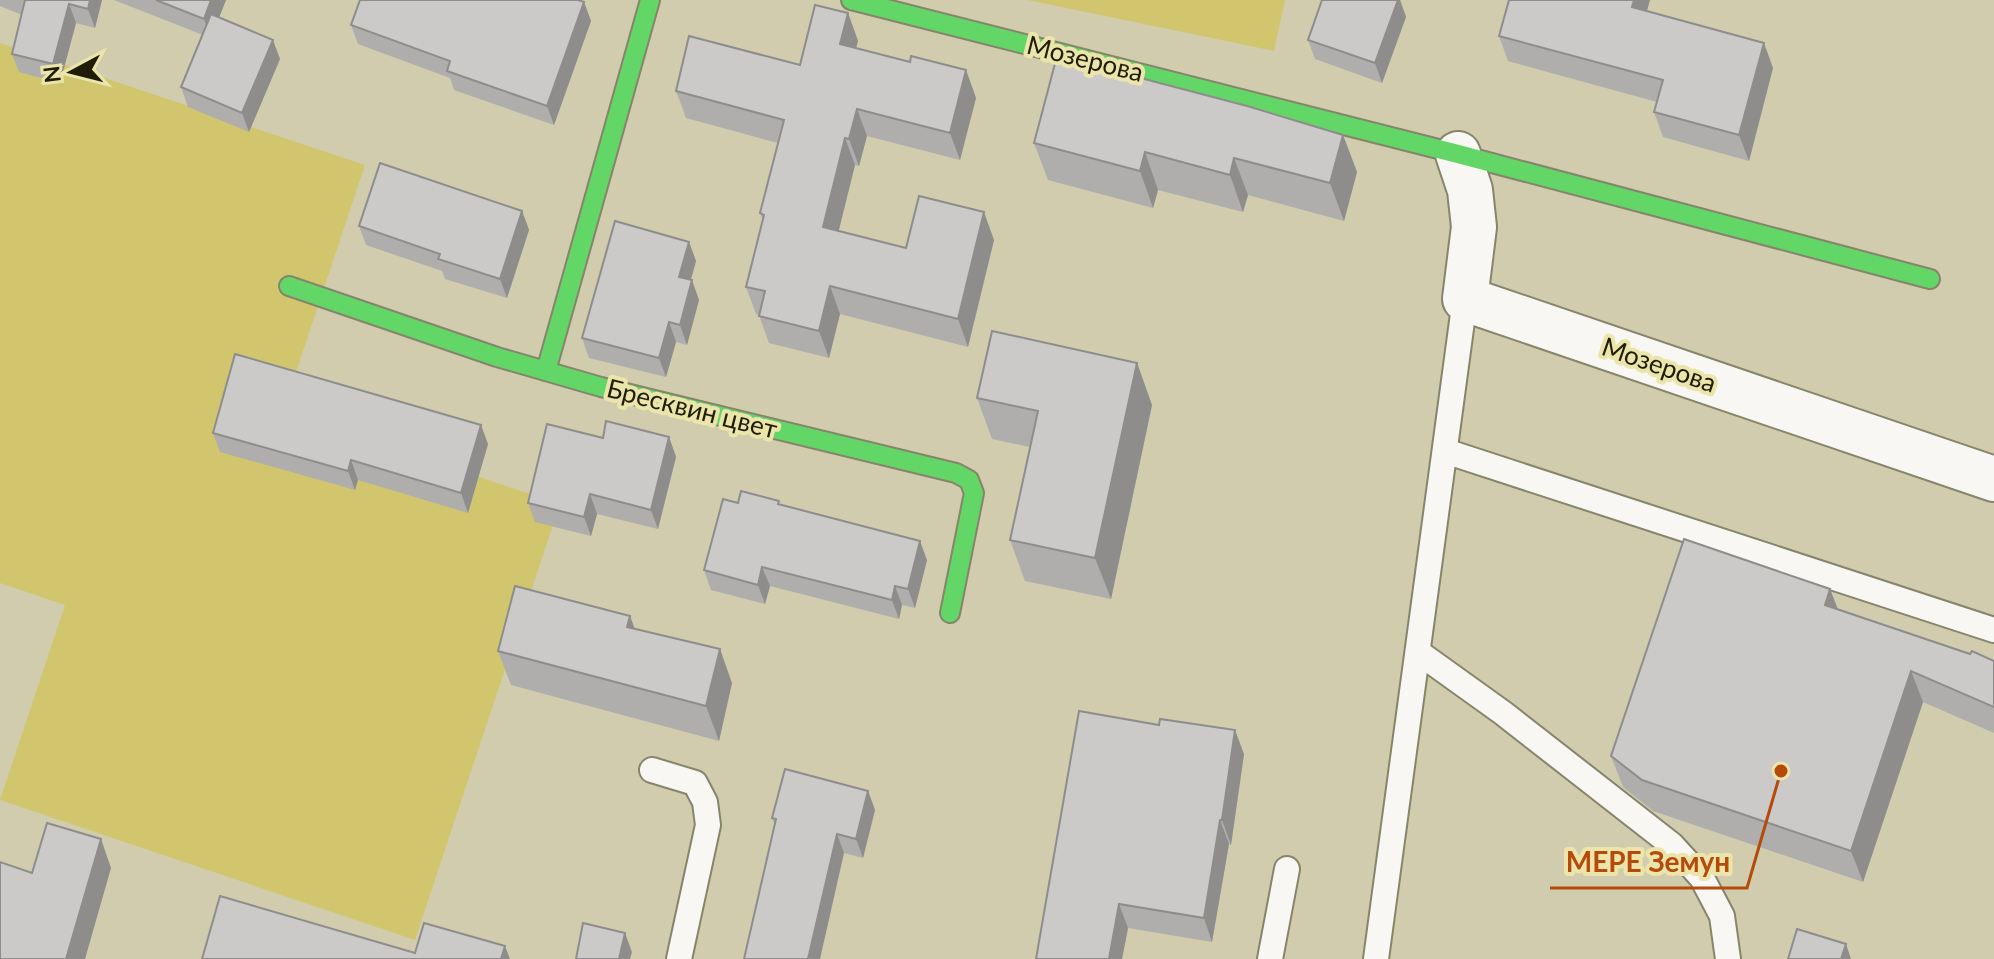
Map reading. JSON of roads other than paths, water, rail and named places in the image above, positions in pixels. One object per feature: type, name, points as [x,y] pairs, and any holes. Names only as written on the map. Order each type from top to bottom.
[{"type":"street","points":[[546,371],[650,0]]},
{"type":"street","name":"Мозерова","points":[[851,0],[1458,154],[1930,279]]},
{"type":"street","points":[[1458,154],[1470,190],[1474,227],[1465,299]]},
{"type":"street","name":"Бресквин цвет","points":[[289,286],[601,387],[956,473],[969,480],[974,493],[950,613]]},
{"type":"street","name":"Мозерова","points":[[1465,299],[1994,479]]},
{"type":"lane","points":[[1376,959],[1465,299]]},
{"type":"lane","points":[[1445,451],[1994,630]]},
{"type":"lane","points":[[1418,652],[1503,713],[1672,845],[1702,878],[1722,916],[1728,959]]},
{"type":"lane","points":[[652,770],[695,783],[705,802],[708,825],[679,959]]},
{"type":"lane","points":[[1270,959],[1287,869]]},
{"type":"place","name":"МЕРЕ Земун","points":[[1781,771]]}]
